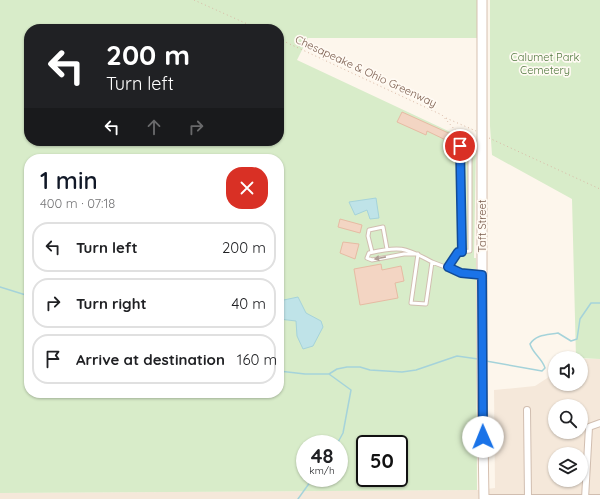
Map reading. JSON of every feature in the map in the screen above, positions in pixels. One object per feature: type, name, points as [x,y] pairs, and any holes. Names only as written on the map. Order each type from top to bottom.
[{"type":"main road","name":"Taft Street","points":[[482,0],[482,376],[484,499]]},
{"type":"street","points":[[527,410],[528,498]]},
{"type":"street","points":[[585,499],[589,427],[600,422]]},
{"type":"street","points":[[484,499],[600,498]]},
{"type":"lane","points":[[448,267],[458,252],[462,252],[470,251],[470,148],[460,146],[462,252]]},
{"type":"lane","points":[[372,252],[368,236],[369,230],[383,227],[387,249]]},
{"type":"lane","points":[[418,254],[404,254],[372,260],[367,258],[369,253],[372,252],[404,248],[418,254],[432,262],[461,273],[482,275]]},
{"type":"lane","points":[[418,254],[411,303],[426,304],[432,262]]},
{"type":"path","points":[[194,0],[247,24]]},
{"type":"path","name":"Chesapeake & Ohio Greenway","points":[[284,41],[600,189]]},
{"type":"path","name":"Chesapeake & Ohio Greenway","points":[[445,117],[455,130],[460,130],[461,141]]},
{"type":"shaded area","points":[[588,359],[600,359],[600,499],[0,499],[0,493],[477,490],[495,488],[494,390],[535,386],[548,378],[548,391],[588,391]]},
{"type":"green space","points":[[0,0],[480,0],[480,38],[308,38],[297,60],[476,144],[474,258],[476,258],[477,490],[0,493]]},
{"type":"green space","name":"Calumet Park Cemetery","points":[[490,0],[600,0],[600,359],[588,358],[588,351],[576,351],[572,199],[492,155],[490,126]]},
{"type":"water","points":[[376,198],[379,218],[370,219],[367,210],[355,215],[349,202]]},
{"type":"water","points":[[298,297],[306,313],[321,321],[323,327],[313,346],[303,349],[297,336],[296,321],[284,320],[284,300]]},
{"type":"building","points":[[402,112],[455,136],[452,143],[427,131],[426,135],[397,122]]},
{"type":"building","points":[[340,219],[362,225],[360,233],[338,227]]},
{"type":"building","points":[[343,242],[359,244],[355,259],[340,253]]},
{"type":"building","points":[[381,264],[382,270],[401,266],[404,281],[395,283],[398,298],[360,305],[354,269]]},
{"type":"waterway","points":[[0,287],[24,294]]},
{"type":"waterway","points":[[486,361],[542,371],[545,368],[542,361],[530,344],[536,338],[558,333],[571,341],[577,339],[580,319],[591,303],[600,303]]},
{"type":"waterway","points":[[284,372],[305,374],[329,374],[337,369],[360,367],[370,370],[402,372],[416,370],[457,356],[478,359]]},
{"type":"waterway","points":[[329,374],[351,390],[342,435]]},
{"type":"waterway","points":[[298,499],[307,487]]},
{"type":"route","points":[[460,146],[462,252],[458,252],[448,267],[461,273],[482,275],[483,437]]}]
